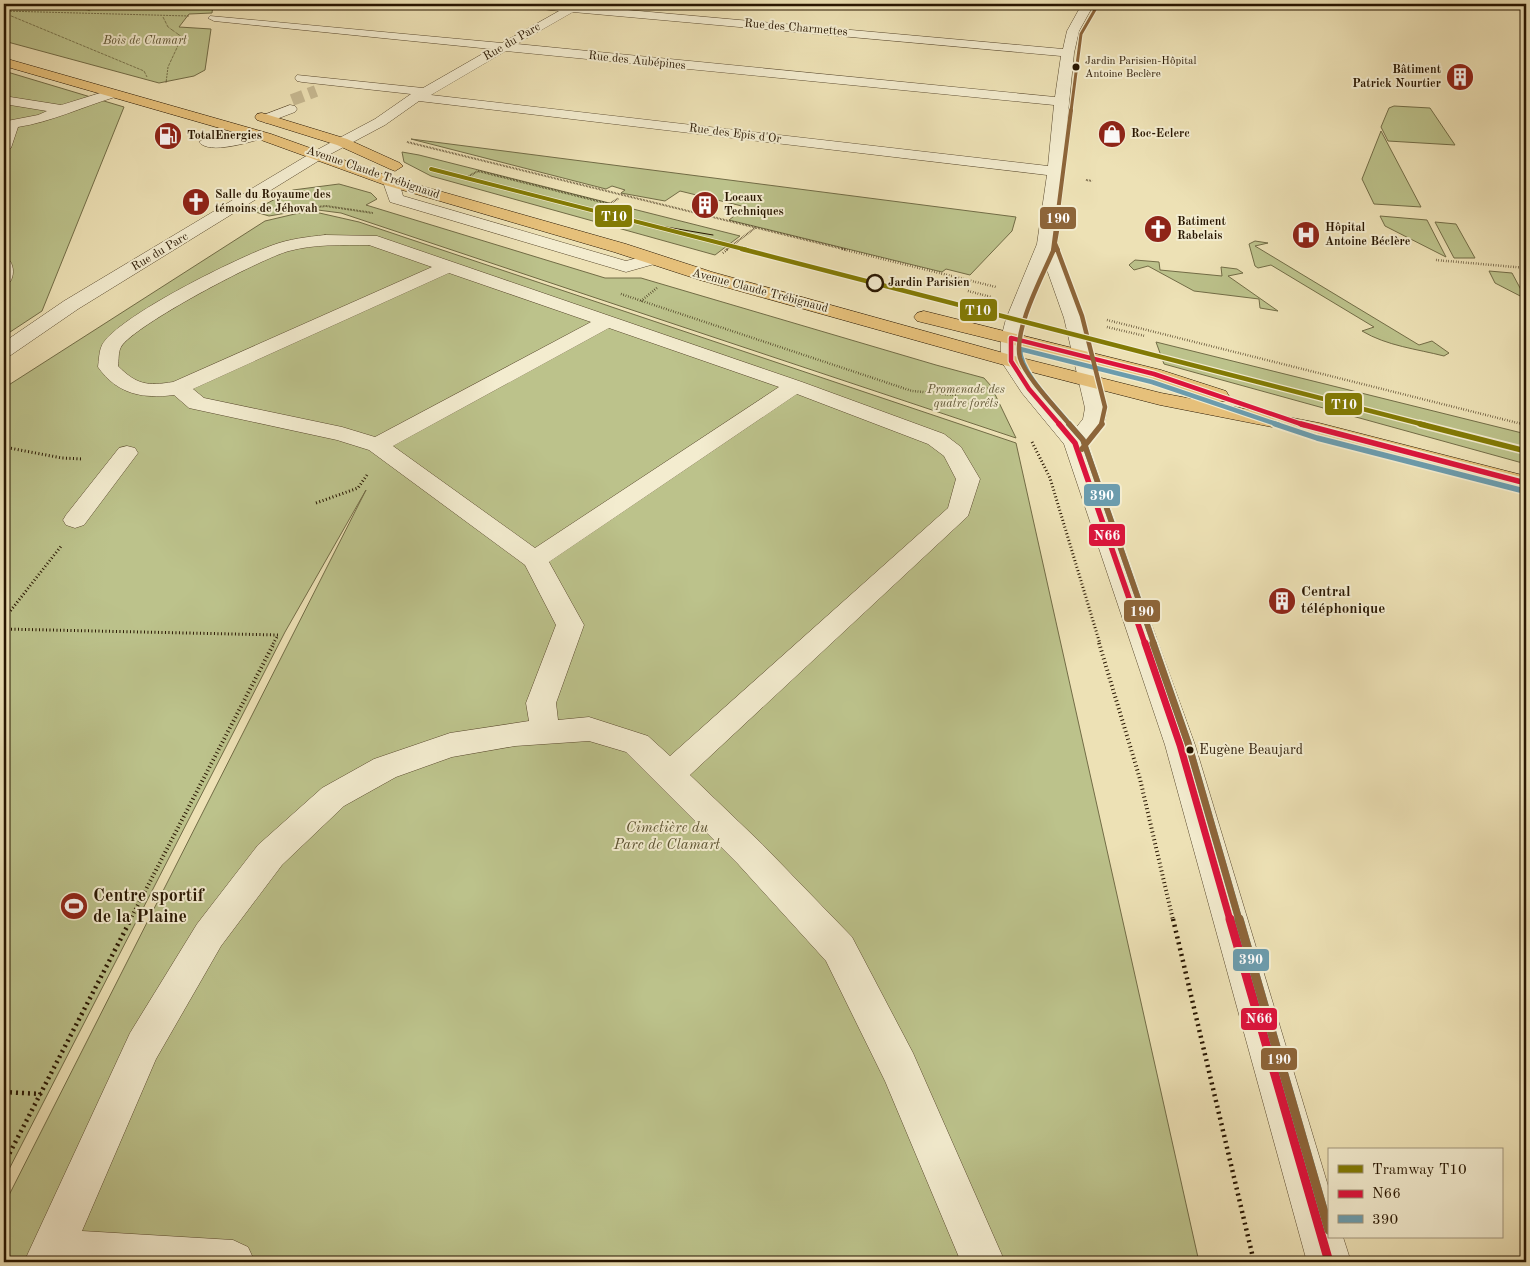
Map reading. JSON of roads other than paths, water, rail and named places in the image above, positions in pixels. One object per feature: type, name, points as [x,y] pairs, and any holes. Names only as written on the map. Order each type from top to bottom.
[{"type":"main road","name":"Avenue Claude Trébignaud","points":[[4,51],[259,135],[392,182]]},
{"type":"main road","name":"Avenue Claude Trébignaud","points":[[4,62],[110,86]]},
{"type":"main road","points":[[244,113],[342,142],[425,180],[811,288]]},
{"type":"main road","name":"Avenue Claude Trébignaud","points":[[652,259],[706,276],[1091,383],[1160,399],[1319,430],[1526,483]]},
{"type":"main road","points":[[907,313],[1154,374],[1319,430]]},
{"type":"street","name":"Rue des Charmettes","points":[[524,4],[576,6],[1068,53]]},
{"type":"street","points":[[1088,4],[1073,31],[1068,53],[1046,244],[1011,338],[1011,362],[1029,389],[1075,443],[1180,745],[1329,1262]]},
{"type":"street","name":"Rue du Parc","points":[[4,351],[71,305],[270,186],[318,155],[380,122],[421,94],[576,6]]},
{"type":"street","name":"Rue des Aubépines","points":[[214,18],[1061,102]]},
{"type":"street","name":"Rue des Epis d'Or","points":[[302,78],[1054,171]]},
{"type":"street","points":[[4,148],[8,122],[42,119],[110,86]]},
{"type":"street","points":[[4,100],[62,109]]},
{"type":"street","points":[[266,119],[291,105],[270,104]]},
{"type":"street","points":[[206,142],[226,142],[259,135]]},
{"type":"street","points":[[392,182],[396,198],[415,204],[626,266],[652,259]]},
{"type":"street","points":[[449,266],[178,388],[146,392],[122,382],[108,367],[112,345],[131,327],[249,260],[280,248],[304,243],[370,240],[449,266],[795,386],[936,438],[953,452],[968,479],[959,511],[670,775]]},
{"type":"street","points":[[1046,244],[1076,324],[1096,408],[1094,420],[1075,443]]},
{"type":"street","points":[[4,265],[4,278]]},
{"type":"street","points":[[381,448],[606,322]]},
{"type":"street","points":[[534,560],[795,386]]},
{"type":"street","points":[[178,388],[197,403],[342,434],[381,448],[534,560],[570,625],[542,703],[545,732]]},
{"type":"street","points":[[70,530],[127,452]]},
{"type":"street","points":[[232,1262],[49,1257],[143,1046],[208,935],[270,855],[333,797],[385,768],[450,746],[515,734],[589,729],[637,744],[750,854],[838,949],[899,1067],[983,1262]]},
{"type":"tunnel","points":[[292,100],[316,91]]},
{"type":"tram line","name":"T10","points":[[431,169],[1526,451]]},
{"type":"tram line","points":[[631,221],[713,235]]},
{"type":"place","name":"Jardin Parisien-Hôpital Antoine Beclère","points":[[1076,67]]},
{"type":"place","name":"Bâtiment Patrick Nourtier","points":[[1460,77]]},
{"type":"place","name":"Roc-Eclerc","points":[[1112,134]]},
{"type":"place","name":"TotalEnergies","points":[[168,136]]},
{"type":"place","name":"Salle du Royaume des témoins de Jéhovah","points":[[196,202]]},
{"type":"place","name":"Locaux Techniques","points":[[705,205]]},
{"type":"place","name":"Batiment Rabelais","points":[[1158,229]]},
{"type":"place","name":"Hôpital Antoine Béclère","points":[[1306,235]]},
{"type":"place","name":"Jardin Parisien","points":[[875,283]]},
{"type":"place","name":"Central téléphonique","points":[[1282,601]]},
{"type":"place","name":"Eugène Beaujard","points":[[1190,750]]},
{"type":"place","name":"Centre sportif de la Plaine","points":[[74,906]]},
{"type":"park label","name":"Bois de Clamart","points":[[145,41]]},
{"type":"park label","name":"Promenade des quatre forêts","points":[[966,397]]},
{"type":"park label","name":"Cimetière du Parc de Clamart","points":[[667,836]]}]
